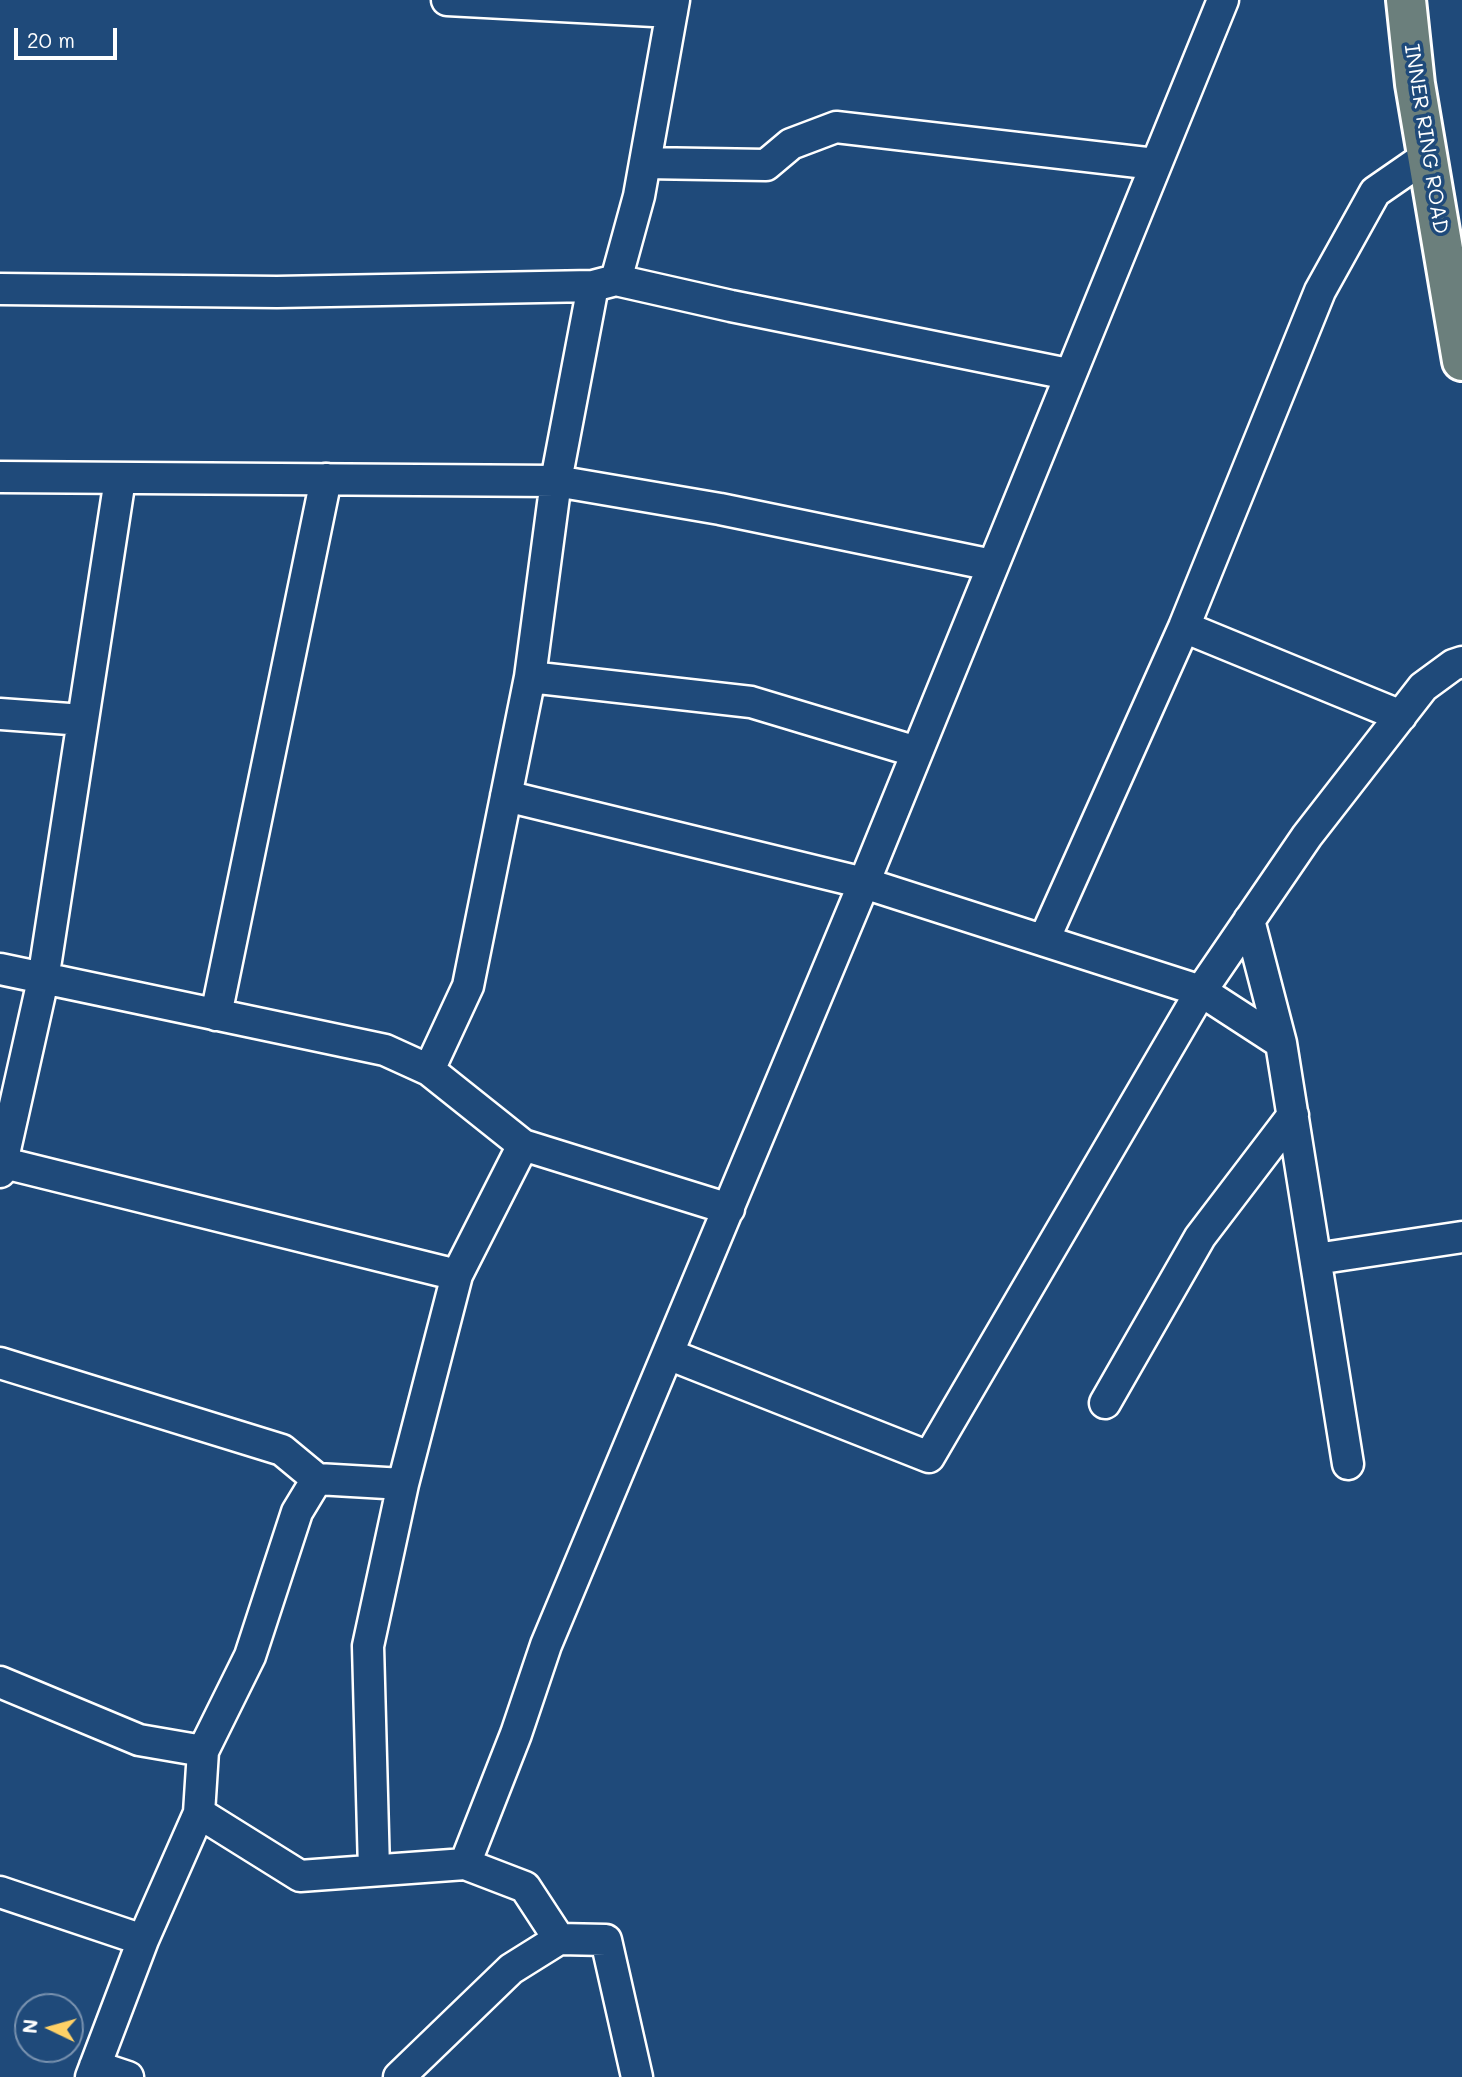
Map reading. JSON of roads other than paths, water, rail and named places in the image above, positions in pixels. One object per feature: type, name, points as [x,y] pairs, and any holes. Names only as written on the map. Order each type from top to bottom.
[{"type":"highway","name":"INNER RING ROAD","points":[[1406,0],[1427,156],[1462,361]]},
{"type":"street","points":[[429,1070],[468,986],[530,677],[556,481],[605,283],[645,163],[673,6],[447,0]]},
{"type":"street","points":[[465,1864],[516,1734],[546,1645],[864,883],[1068,374],[1223,0]]},
{"type":"street","points":[[645,163],[766,165],[791,144],[836,127],[1155,164]]},
{"type":"street","points":[[1044,940],[1184,627],[1320,291],[1375,192],[1427,156]]},
{"type":"street","points":[[0,289],[276,292],[605,283],[1068,374]]},
{"type":"street","points":[[0,477],[556,481],[720,509],[992,565]]},
{"type":"street","points":[[120,479],[43,980],[1,1165],[457,1275]]},
{"type":"street","points":[[216,1015],[326,480]]},
{"type":"street","points":[[1184,627],[1401,716]]},
{"type":"street","points":[[668,1354],[929,1457],[1200,991],[1307,836],[1423,687],[1453,664],[1462,662]]},
{"type":"street","points":[[530,677],[751,702],[917,752]]},
{"type":"street","points":[[0,714],[83,720]]},
{"type":"street","points":[[506,796],[864,883],[1044,940],[1200,991],[1281,1043]]},
{"type":"street","points":[[1249,920],[1281,1043],[1348,1464]]},
{"type":"street","points":[[0,969],[385,1050],[429,1070],[523,1145],[729,1209]]},
{"type":"street","points":[[1105,1403],[1200,1237],[1293,1115]]},
{"type":"street","points":[[374,1870],[368,1646],[403,1484],[457,1275],[523,1145]]},
{"type":"street","points":[[1316,1259],[1462,1237]]},
{"type":"street","points":[[0,1363],[282,1450],[317,1479],[403,1484]]},
{"type":"street","points":[[128,2077],[93,2072],[143,1940],[199,1813],[203,1751],[250,1656],[297,1512],[317,1479]]},
{"type":"street","points":[[0,1682],[139,1740],[203,1751]]},
{"type":"street","points":[[199,1813],[300,1876],[465,1864],[525,1887],[559,1939]]},
{"type":"street","points":[[0,1892],[143,1940]]},
{"type":"street","points":[[399,2077],[511,1969],[559,1939],[606,1940],[637,2077]]}]
